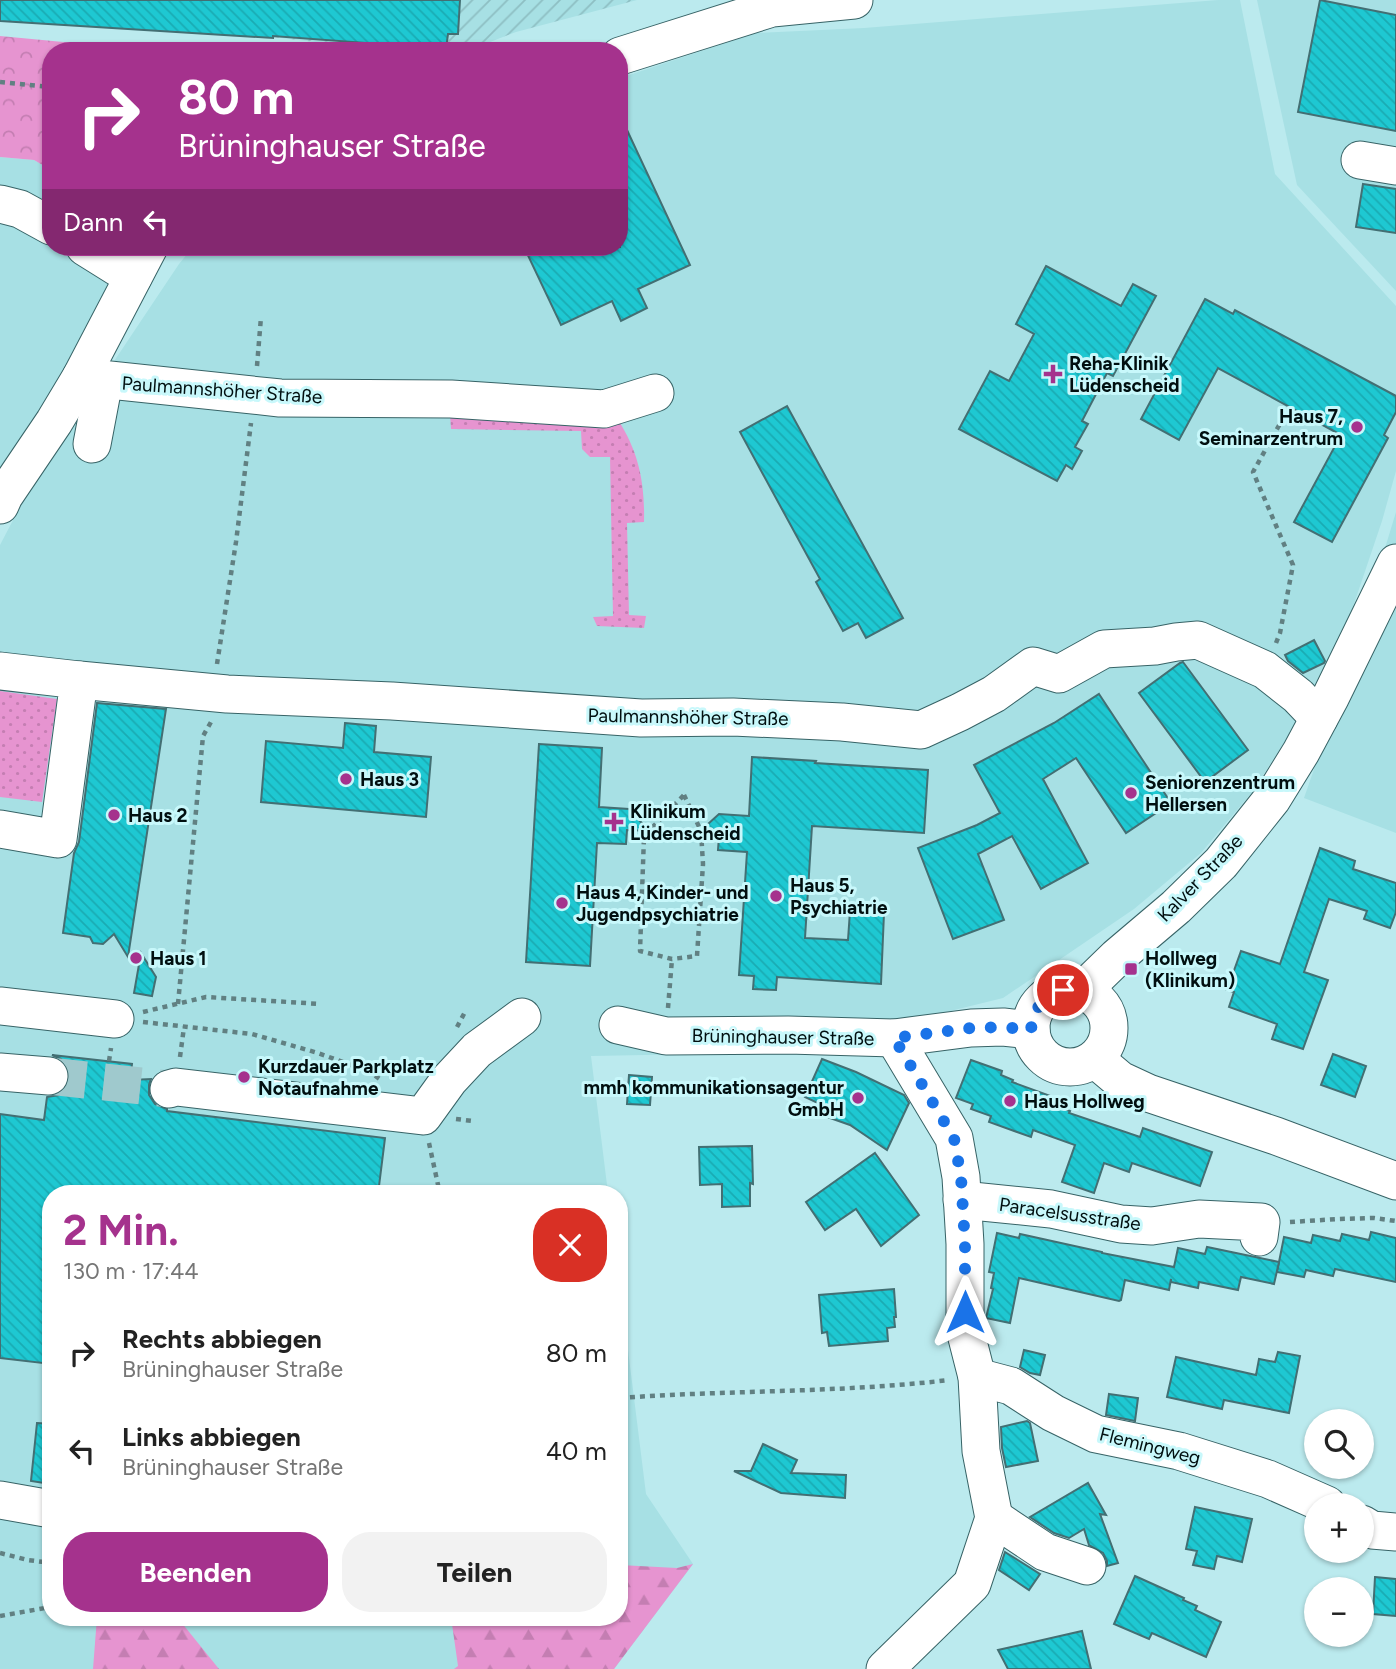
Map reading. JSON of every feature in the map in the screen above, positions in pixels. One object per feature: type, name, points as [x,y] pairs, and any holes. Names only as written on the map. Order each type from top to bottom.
[{"type":"street","points":[[628,53],[772,8],[854,0]]},
{"type":"street","points":[[1360,160],[1396,166]]},
{"type":"street","points":[[0,204],[20,209],[42,221]]},
{"type":"street","points":[[0,505],[54,422],[93,379],[141,262],[119,256]]},
{"type":"street","points":[[92,444],[93,379]]},
{"type":"street","name":"Paulmannshöher Straße","points":[[93,379],[280,398],[451,399],[604,409],[655,393]]},
{"type":"street","name":"Kalver Straße","points":[[1082,991],[1221,863],[1272,799],[1319,718],[1396,563]]},
{"type":"street","name":"Paulmannshöher Straße","points":[[0,671],[220,693],[392,701],[641,718],[733,717],[829,721],[921,730],[994,694],[1033,666],[1059,674],[1104,649],[1198,640],[1265,670],[1298,696],[1319,718]]},
{"type":"street","points":[[0,830],[58,839],[79,680]]},
{"type":"street","points":[[1063,990],[1082,991],[1099,1002],[1108,1020],[1107,1040],[1095,1059],[1077,1066],[1055,1064],[1038,1051],[1033,1041],[1031,1030],[1035,1012],[1046,997],[1063,990]]},
{"type":"street","points":[[0,1006],[115,1019]]},
{"type":"street","points":[[169,1088],[423,1116],[449,1080],[477,1051],[522,1017]]},
{"type":"street","name":"Brüninghauser Straße","points":[[618,1025],[666,1036],[894,1038],[971,1028],[1031,1030]]},
{"type":"street","points":[[885,1669],[972,1584],[994,1518],[981,1451],[977,1377],[965,1330],[965,1244],[961,1177],[954,1138],[894,1038]]},
{"type":"street","points":[[1095,1059],[1120,1080],[1148,1093],[1276,1136],[1396,1181]]},
{"type":"street","points":[[0,1072],[50,1076]]},
{"type":"street","name":"Paracelsusstraße","points":[[962,1200],[1051,1209],[1121,1224],[1152,1226],[1199,1219],[1260,1229]]},
{"type":"street","name":"Flemingweg","points":[[977,1377],[1011,1386],[1053,1413],[1096,1434],[1179,1451],[1268,1479],[1304,1495]]},
{"type":"street","points":[[0,1500],[42,1507]]},
{"type":"street","points":[[994,1518],[1045,1552],[1087,1566]]},
{"type":"street","points":[[1374,1530],[1396,1532]]},
{"type":"path","points":[[0,82],[42,87]]},
{"type":"path","points":[[258,353],[261,317]]},
{"type":"path","points":[[178,1004],[203,736],[220,693],[254,395]]},
{"type":"path","points":[[1265,670],[1280,633],[1293,565],[1253,472],[1286,413]]},
{"type":"path","points":[[684,795],[701,831],[703,864],[697,956],[671,959],[640,951],[644,836],[684,795]]},
{"type":"path","points":[[666,1036],[671,959]]},
{"type":"path","points":[[115,1019],[206,998],[321,1004]]},
{"type":"path","points":[[115,1019],[252,1034],[318,1053],[370,1072],[382,1080]]},
{"type":"path","points":[[1260,1229],[1297,1222],[1339,1219],[1374,1218],[1396,1221]]},
{"type":"path","points":[[628,1397],[899,1386],[977,1377]]},
{"type":"path","points":[[0,1553],[42,1562]]},
{"type":"path","points":[[0,1616],[42,1609]]},
{"type":"shaded area","points":[[0,0],[637,0],[516,32],[490,42],[315,42],[0,20]]},
{"type":"shaded area","name":"Klinikum Lüdenscheid","points":[[1240,0],[1275,174],[1396,306],[1396,471],[1333,666],[1253,791],[1201,853],[1134,909],[1003,998],[918,1019],[768,1022],[699,1054],[591,1056],[607,1185],[42,1185],[42,1626],[628,1626],[628,1350],[646,1494],[693,1564],[614,1669],[0,1669],[0,545],[32,484],[186,256],[628,256],[628,75],[756,33],[864,28]]},
{"type":"shaded area","points":[[1257,0],[1396,0],[1396,291],[1297,185]]},
{"type":"shaded area","points":[[0,157],[34,160],[42,165],[42,256],[130,256],[98,318],[0,478]]},
{"type":"shaded area","points":[[1396,512],[1396,833],[1304,798],[1343,686]]},
{"type":"green space","points":[[0,36],[63,42],[42,42],[42,165],[34,160],[0,157]]},
{"type":"green space","points":[[450,414],[618,420],[636,456],[642,481],[644,522],[627,523],[629,615],[646,616],[644,628],[597,626],[593,617],[613,616],[610,457],[590,457],[582,449],[581,431],[451,429]]},
{"type":"green space","points":[[0,691],[57,699],[42,802],[0,797]]},
{"type":"green space","points":[[693,1564],[614,1669],[454,1669],[458,1666],[452,1626],[628,1626],[628,1565],[677,1568]]},
{"type":"green space","points":[[96,1626],[184,1626],[219,1669],[93,1669]]},
{"type":"building","points":[[0,0],[460,0],[458,34],[448,34],[447,42],[353,42],[0,21]]},
{"type":"building","points":[[1320,0],[1396,15],[1396,131],[1298,112]]},
{"type":"building","points":[[628,132],[690,265],[638,289],[647,308],[621,321],[612,301],[561,325],[528,256],[628,256]]},
{"type":"building","points":[[1363,184],[1396,189],[1396,233],[1356,227]]},
{"type":"building","name":"Reha-Klinik Lüdenscheid","points":[[1046,266],[1121,306],[1133,284],[1156,296],[1113,376],[1107,373],[1082,421],[1088,424],[1075,447],[1082,451],[1072,469],[1066,465],[1057,481],[959,429],[990,371],[1009,381],[1034,334],[1016,324]]},
{"type":"building","name":"Haus 7, Seminarzentrum","points":[[1205,299],[1233,314],[1235,310],[1396,396],[1396,412],[1384,435],[1388,438],[1332,542],[1294,522],[1341,435],[1218,368],[1179,440],[1141,419]]},
{"type":"building","points":[[787,406],[903,618],[866,638],[858,623],[843,631],[816,582],[820,579],[740,432]]},
{"type":"building","points":[[1314,640],[1325,661],[1303,673],[1288,661],[1285,655]]},
{"type":"building","points":[[1183,662],[1248,750],[1205,782],[1139,693]]},
{"type":"building","name":"Seniorenzentrum Hellersen","points":[[1099,694],[1171,803],[1126,833],[1076,758],[1043,779],[1088,863],[1041,889],[1012,836],[978,854],[1004,920],[953,939],[918,848],[1000,813],[974,765],[1054,723]]},
{"type":"building","name":"Haus 2","points":[[97,703],[166,709],[128,957],[114,934],[103,944],[93,943],[90,937],[63,933],[74,853],[79,842]]},
{"type":"building","name":"Haus 3","points":[[345,723],[376,726],[374,752],[431,757],[426,817],[261,802],[266,741],[343,748]]},
{"type":"building","name":"Haus 4, Kinder- und Jugendpsychiatrie","points":[[539,744],[602,748],[599,807],[629,809],[649,831],[627,830],[626,844],[597,843],[590,966],[526,962]]},
{"type":"building","name":"Haus 5, Psychiatrie","points":[[752,757],[928,770],[924,833],[812,826],[805,938],[848,940],[850,911],[884,913],[881,984],[777,977],[776,990],[753,989],[754,976],[739,975],[747,852],[718,850],[719,836],[697,834],[719,814],[749,816]]},
{"type":"building","points":[[1320,848],[1355,861],[1353,869],[1396,883],[1396,912],[1390,928],[1364,919],[1367,911],[1329,899],[1304,972],[1328,980],[1303,1049],[1272,1039],[1277,1024],[1229,1007],[1234,992],[1227,990],[1241,951],[1280,964]]},
{"type":"building","points":[[141,953],[156,977],[152,996],[134,993]]},
{"type":"building","points":[[1333,1054],[1366,1066],[1355,1097],[1321,1085]]},
{"type":"building","points":[[52,1055],[132,1064],[130,1080],[151,1079],[149,1095],[155,1104],[167,1111],[385,1138],[379,1185],[42,1185],[42,1363],[0,1358],[0,1114],[44,1120],[47,1097],[59,1095],[70,1078],[68,1066]]},
{"type":"building","name":"mmh kommunikationsagentur GmbH","points":[[822,1059],[904,1095],[909,1103],[887,1150],[850,1125],[816,1113],[818,1103],[805,1097]]},
{"type":"building","points":[[971,1060],[1002,1071],[1001,1075],[1013,1080],[1012,1082],[1056,1098],[1053,1105],[1070,1111],[1069,1113],[1140,1137],[1143,1128],[1212,1152],[1200,1186],[1132,1163],[1129,1172],[1104,1163],[1094,1193],[1062,1182],[1075,1145],[1033,1130],[1031,1137],[989,1122],[991,1116],[971,1109],[973,1104],[956,1098]]},
{"type":"building","points":[[629,1075],[652,1077],[650,1105],[627,1104]]},
{"type":"building","points":[[752,1146],[753,1184],[750,1183],[750,1206],[722,1207],[722,1184],[700,1185],[699,1147]]},
{"type":"building","points":[[875,1153],[919,1215],[881,1246],[856,1209],[825,1230],[806,1202]]},
{"type":"building","points":[[1371,1232],[1396,1238],[1396,1282],[1335,1269],[1333,1276],[1306,1270],[1304,1277],[1277,1272],[1284,1237],[1311,1243],[1313,1235],[1340,1241],[1342,1234],[1369,1240]]},
{"type":"building","points":[[997,1233],[1019,1238],[1020,1234],[1174,1267],[1178,1248],[1205,1254],[1207,1247],[1279,1262],[1274,1284],[1241,1277],[1238,1290],[1199,1282],[1198,1288],[1171,1282],[1171,1279],[1169,1290],[1125,1280],[1119,1301],[1019,1278],[1010,1323],[986,1318],[993,1289],[994,1273],[989,1272]]},
{"type":"building","points":[[894,1289],[895,1327],[887,1328],[888,1341],[829,1346],[827,1332],[822,1333],[819,1295]]},
{"type":"building","points":[[1024,1350],[1045,1355],[1040,1375],[1020,1367]]},
{"type":"building","points":[[1278,1352],[1300,1356],[1289,1413],[1224,1400],[1222,1409],[1167,1397],[1176,1357],[1256,1375],[1259,1359],[1275,1362]]},
{"type":"building","points":[[1109,1394],[1138,1398],[1135,1421],[1106,1415]]},
{"type":"building","points":[[1027,1421],[1030,1423],[1038,1461],[1006,1467],[1001,1427]]},
{"type":"building","points":[[37,1423],[42,1423],[42,1483],[31,1481]]},
{"type":"building","points":[[763,1444],[797,1460],[791,1473],[846,1475],[845,1498],[781,1493],[734,1471],[751,1471]]},
{"type":"building","points":[[1088,1483],[1106,1515],[1100,1514],[1118,1563],[1107,1566],[1103,1553],[1089,1545],[1084,1529],[1069,1538],[1054,1533],[1030,1517]]},
{"type":"building","points":[[1195,1507],[1252,1519],[1242,1562],[1217,1556],[1214,1569],[1193,1565],[1197,1551],[1186,1549]]},
{"type":"building","points":[[1005,1552],[1040,1574],[1029,1590],[999,1570]]},
{"type":"building","points":[[1135,1576],[1184,1598],[1183,1600],[1197,1606],[1195,1610],[1221,1622],[1206,1657],[1152,1633],[1149,1639],[1114,1624]]},
{"type":"building","points":[[1375,1577],[1396,1579],[1396,1616],[1374,1614]]},
{"type":"building","points":[[1082,1631],[1091,1669],[1008,1669],[998,1650]]},
{"type":"tunnel","points":[[49,1076],[169,1089]]},
{"type":"place","name":"Reha-Klinik Lüdenscheid","points":[[1053,374]]},
{"type":"place","name":"Haus 7, Seminarzentrum","points":[[1357,427]]},
{"type":"place","name":"Haus 3","points":[[346,779]]},
{"type":"place","name":"Seniorenzentrum Hellersen","points":[[1131,793]]},
{"type":"place","name":"Haus 2","points":[[114,815]]},
{"type":"place","name":"Klinikum Lüdenscheid","points":[[614,822]]},
{"type":"place","name":"Haus 5, Psychiatrie","points":[[776,896]]},
{"type":"place","name":"Haus 4, Kinder- und Jugendpsychiatrie","points":[[562,903]]},
{"type":"place","name":"Haus 1","points":[[136,958]]},
{"type":"place","name":"Hollweg (Klinikum)","points":[[1131,969]]},
{"type":"place","name":"Kurzdauer Parkplatz Notaufnahme","points":[[244,1077]]},
{"type":"place","name":"mmh kommunikationsagentur GmbH","points":[[858,1098]]},
{"type":"place","name":"Haus Hollweg","points":[[1010,1101]]},
{"type":"route","points":[[965,1312],[961,1177],[954,1138],[894,1038],[971,1028],[1031,1030],[1032,1020],[1040,1004],[1046,997],[1063,990]]}]
